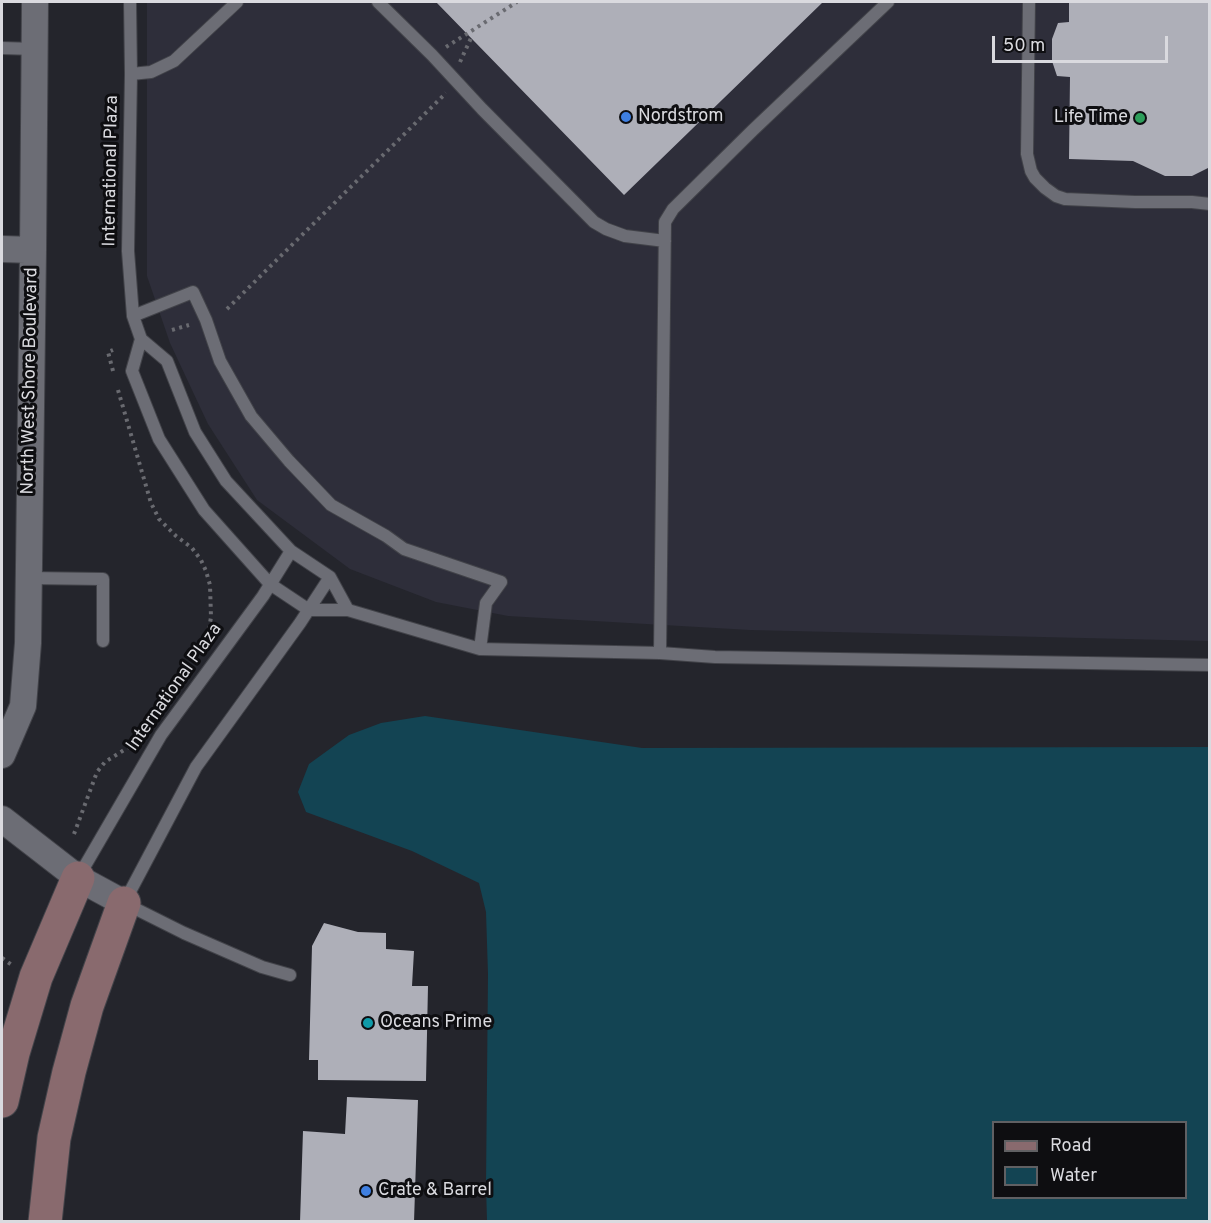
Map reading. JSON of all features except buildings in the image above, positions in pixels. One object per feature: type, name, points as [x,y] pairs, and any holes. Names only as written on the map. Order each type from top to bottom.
[{"type":"street","name":"North West Shore Boulevard","points":[[2,755],[22,706],[28,643],[34,2]]},
{"type":"street","points":[[2,249],[33,250]]},
{"type":"street","points":[[2,819],[78,878],[124,903],[87,1006],[69,1072],[54,1138],[45,1221]]},
{"type":"street","points":[[2,1101],[13,1053],[36,977],[78,878]]},
{"type":"lane","name":"International Plaza","points":[[130,2],[128,251],[134,316],[141,339]]},
{"type":"lane","points":[[131,74],[151,72],[174,61],[237,2]]},
{"type":"lane","points":[[378,2],[594,222],[625,236],[665,241]]},
{"type":"lane","points":[[660,653],[665,222],[673,209],[766,117],[888,2]]},
{"type":"lane","points":[[1029,2],[1027,154],[1035,178],[1056,196],[1065,199],[1209,204]]},
{"type":"lane","points":[[2,48],[34,49]]},
{"type":"lane","points":[[134,316],[193,292],[206,320],[220,361],[251,416],[289,461],[331,505],[386,536],[404,549],[501,582],[486,603],[480,649]]},
{"type":"lane","points":[[348,610],[330,577],[291,551],[226,481],[195,432],[167,361],[141,339],[132,371],[159,439],[204,510],[270,584],[309,610],[348,610],[480,649],[660,653],[715,657],[1209,665]]},
{"type":"lane","name":"International Plaza","points":[[78,878],[161,735],[263,596],[291,551]]},
{"type":"lane","points":[[290,975],[252,963],[124,903],[196,767],[309,610],[330,577]]},
{"type":"lane","points":[[29,578],[103,579],[103,641]]},
{"type":"path","points":[[432,55],[517,2]]},
{"type":"path","points":[[228,309],[444,95],[471,38]]},
{"type":"path","points":[[172,330],[190,325]]},
{"type":"path","points":[[113,350],[108,352],[114,374]]},
{"type":"path","points":[[117,384],[151,503],[159,519],[192,548],[206,571],[210,585],[211,617],[208,636],[201,649]]},
{"type":"path","points":[[74,834],[97,772],[105,762],[135,744],[140,737]]},
{"type":"path","points":[[2,958],[12,965]]},
{"type":"shaded area","points":[[147,2],[1209,2],[1209,641],[750,630],[508,616],[436,602],[350,569],[257,500],[208,424],[170,343],[147,276]]},
{"type":"water","points":[[425,716],[642,748],[1209,747],[1209,1221],[487,1221],[488,974],[486,912],[479,883],[412,851],[306,812],[298,792],[309,764],[349,735],[381,723]]},
{"type":"place","name":"Nordstrom","points":[[626,117]]},
{"type":"place","name":"Life Time","points":[[1140,118]]},
{"type":"place","name":"Oceans Prime","points":[[368,1023]]},
{"type":"place","name":"Crate & Barrel","points":[[366,1191]]}]
